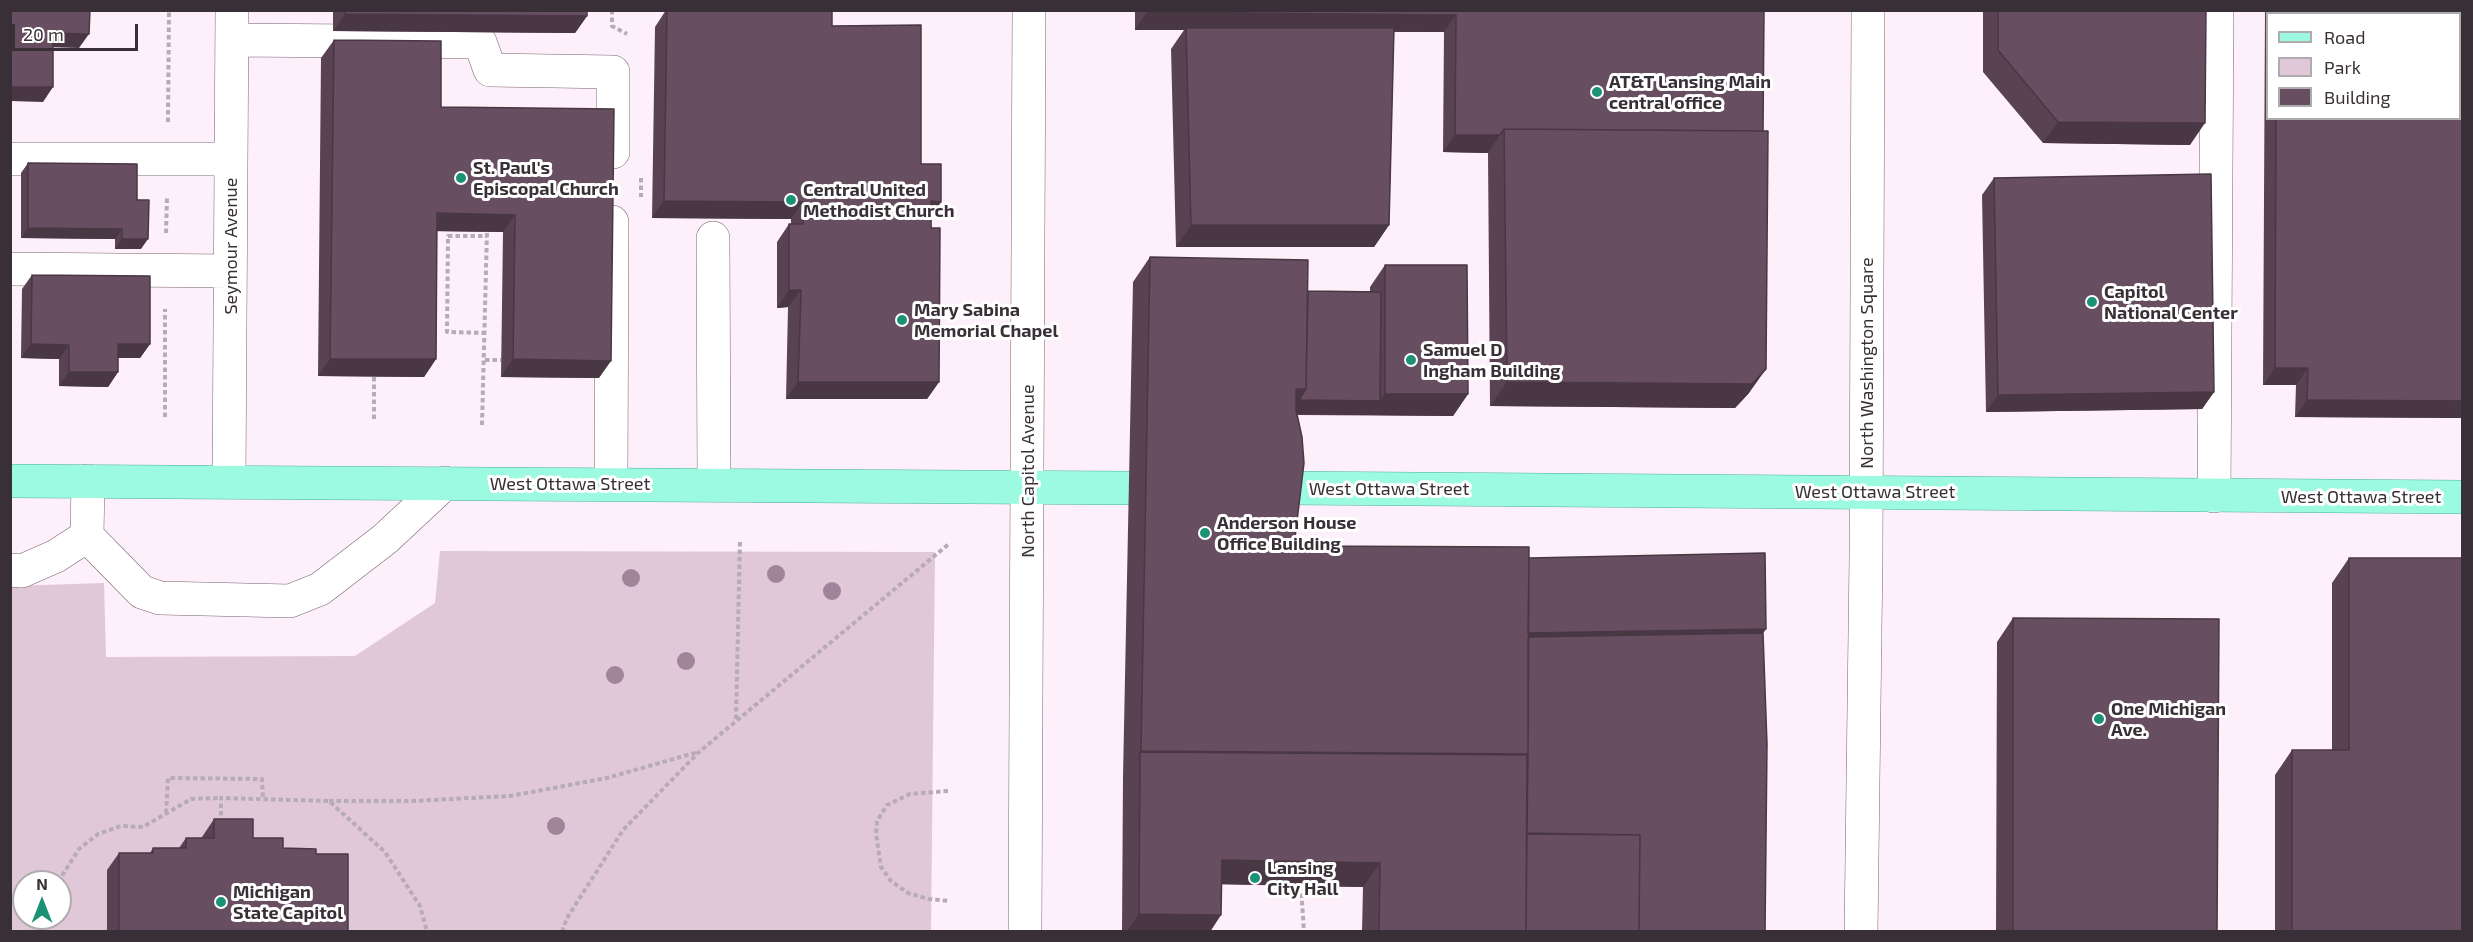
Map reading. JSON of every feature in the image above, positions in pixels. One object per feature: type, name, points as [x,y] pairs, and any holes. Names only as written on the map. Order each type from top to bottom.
[{"type":"main road","name":"West Ottawa Street","points":[[10,481],[1129,488]]},
{"type":"main road","name":"West Ottawa Street","points":[[1287,488],[2463,497]]},
{"type":"street","name":"North Capitol Avenue","points":[[1025,932],[1029,10]]},
{"type":"street","name":"North Washington Square","points":[[1860,932],[1866,492],[1868,10]]},
{"type":"street","points":[[2214,496],[2217,10]]},
{"type":"street","points":[[232,25],[480,42],[490,70],[613,72],[611,484]]},
{"type":"street","name":"Seymour Avenue","points":[[230,482],[232,25]]},
{"type":"street","points":[[10,159],[231,159]]},
{"type":"street","points":[[713,238],[714,485]]},
{"type":"street","points":[[10,269],[230,271]]},
{"type":"street","points":[[88,481],[87,536],[142,592],[160,598],[290,601],[320,589],[385,538],[445,483]]},
{"type":"street","points":[[10,570],[22,571],[56,556],[87,536]]},
{"type":"path","points":[[165,417],[169,10]]},
{"type":"path","points":[[482,425],[486,333],[487,234],[448,236],[447,332],[486,333]]},
{"type":"path","points":[[485,360],[501,360]]},
{"type":"path","points":[[374,377],[374,421]]},
{"type":"path","points":[[736,719],[740,540]]},
{"type":"path","points":[[562,932],[567,918],[623,831],[699,752],[950,543]]},
{"type":"path","points":[[66,870],[79,849],[98,834],[121,826],[143,827],[191,799],[412,801],[510,796],[607,778],[699,752]]},
{"type":"path","points":[[166,814],[168,778],[262,779],[263,798]]},
{"type":"path","points":[[948,791],[910,794],[888,805],[877,821],[876,834],[881,867],[891,881],[908,892],[929,899],[949,901]]},
{"type":"path","points":[[221,798],[221,827]]},
{"type":"path","points":[[329,801],[385,852],[420,906],[427,932]]},
{"type":"path","points":[[1301,886],[1304,932]]},
{"type":"green space","points":[[440,551],[935,552],[931,931],[11,931],[10,586],[104,583],[106,657],[355,656],[435,603]]},
{"type":"building","points":[[10,10],[90,10],[89,34],[53,33],[53,87],[10,87]]},
{"type":"building","points":[[345,10],[587,10],[587,16],[345,14]]},
{"type":"building","name":"Central United Methodist Church","points":[[667,10],[832,10],[832,26],[921,25],[921,164],[941,164],[941,202],[931,201],[931,228],[940,228],[939,382],[798,382],[801,290],[789,290],[789,224],[803,224],[803,202],[664,201]]},
{"type":"building","name":"AT&T Lansing Main central office","points":[[1147,10],[1764,10],[1763,131],[1504,129],[1500,135],[1455,135],[1456,15],[1147,12]]},
{"type":"building","points":[[1998,10],[2206,10],[2205,123],[2058,122],[1998,50]]},
{"type":"building","points":[[2277,10],[2463,10],[2463,401],[2307,400],[2308,368],[2275,368],[2276,120],[2461,120],[2461,12],[2277,12]]},
{"type":"building","points":[[1186,28],[1394,28],[1389,225],[1191,225]]},
{"type":"building","name":"St. Paul's Episcopal Church","points":[[334,40],[441,41],[441,107],[614,109],[611,361],[513,359],[515,215],[437,213],[436,359],[330,359]]},
{"type":"building","points":[[1504,129],[1768,131],[1766,369],[1752,384],[1507,382]]},
{"type":"building","points":[[28,163],[137,164],[137,200],[149,200],[148,239],[122,239],[122,229],[28,228]]},
{"type":"building","name":"Capitol National Center","points":[[2211,174],[2214,392],[1998,395],[1994,178]]},
{"type":"building","name":"Anderson House Office Building","points":[[1150,257],[1308,260],[1306,389],[1296,389],[1296,410],[1302,437],[1304,463],[1294,546],[1529,547],[1528,754],[1141,751]]},
{"type":"building","name":"Samuel D Ingham Building","points":[[1385,265],[1467,265],[1468,394],[1385,394]]},
{"type":"building","points":[[32,275],[150,276],[150,344],[118,344],[118,372],[69,372],[69,345],[31,344]]},
{"type":"building","points":[[1308,291],[1381,292],[1380,401],[1299,400],[1306,389]]},
{"type":"building","points":[[1765,553],[1766,629],[1528,633],[1529,558]]},
{"type":"building","points":[[2349,558],[2463,558],[2463,932],[2292,932],[2292,750],[2349,750]]},
{"type":"building","name":"One Michigan Ave.","points":[[2013,618],[2219,619],[2217,932],[2013,932]]},
{"type":"building","points":[[1763,633],[1767,744],[1765,932],[1639,932],[1640,835],[1527,834],[1528,637]]},
{"type":"building","points":[[1140,752],[1527,755],[1526,932],[1379,932],[1380,863],[1222,860],[1221,915],[1139,914]]},
{"type":"building","name":"Michigan State Capitol","points":[[214,819],[253,819],[253,838],[283,838],[283,848],[316,849],[316,854],[348,854],[348,932],[119,932],[119,853],[153,853],[153,848],[186,848],[186,838],[214,838]]},
{"type":"building","points":[[1527,833],[1640,835],[1639,932],[1526,932]]},
{"type":"place","name":"AT&T Lansing Main central office","points":[[1597,92]]},
{"type":"place","name":"St. Paul's Episcopal Church","points":[[461,178]]},
{"type":"place","name":"Central United Methodist Church","points":[[791,200]]},
{"type":"place","name":"Capitol National Center","points":[[2092,302]]},
{"type":"place","name":"Mary Sabina Memorial Chapel","points":[[902,320]]},
{"type":"place","name":"Samuel D Ingham Building","points":[[1411,360]]},
{"type":"place","name":"Anderson House Office Building","points":[[1205,533]]},
{"type":"place","name":"One Michigan Ave.","points":[[2099,719]]},
{"type":"place","name":"Lansing City Hall","points":[[1255,878]]},
{"type":"place","name":"Michigan State Capitol","points":[[221,902]]}]
